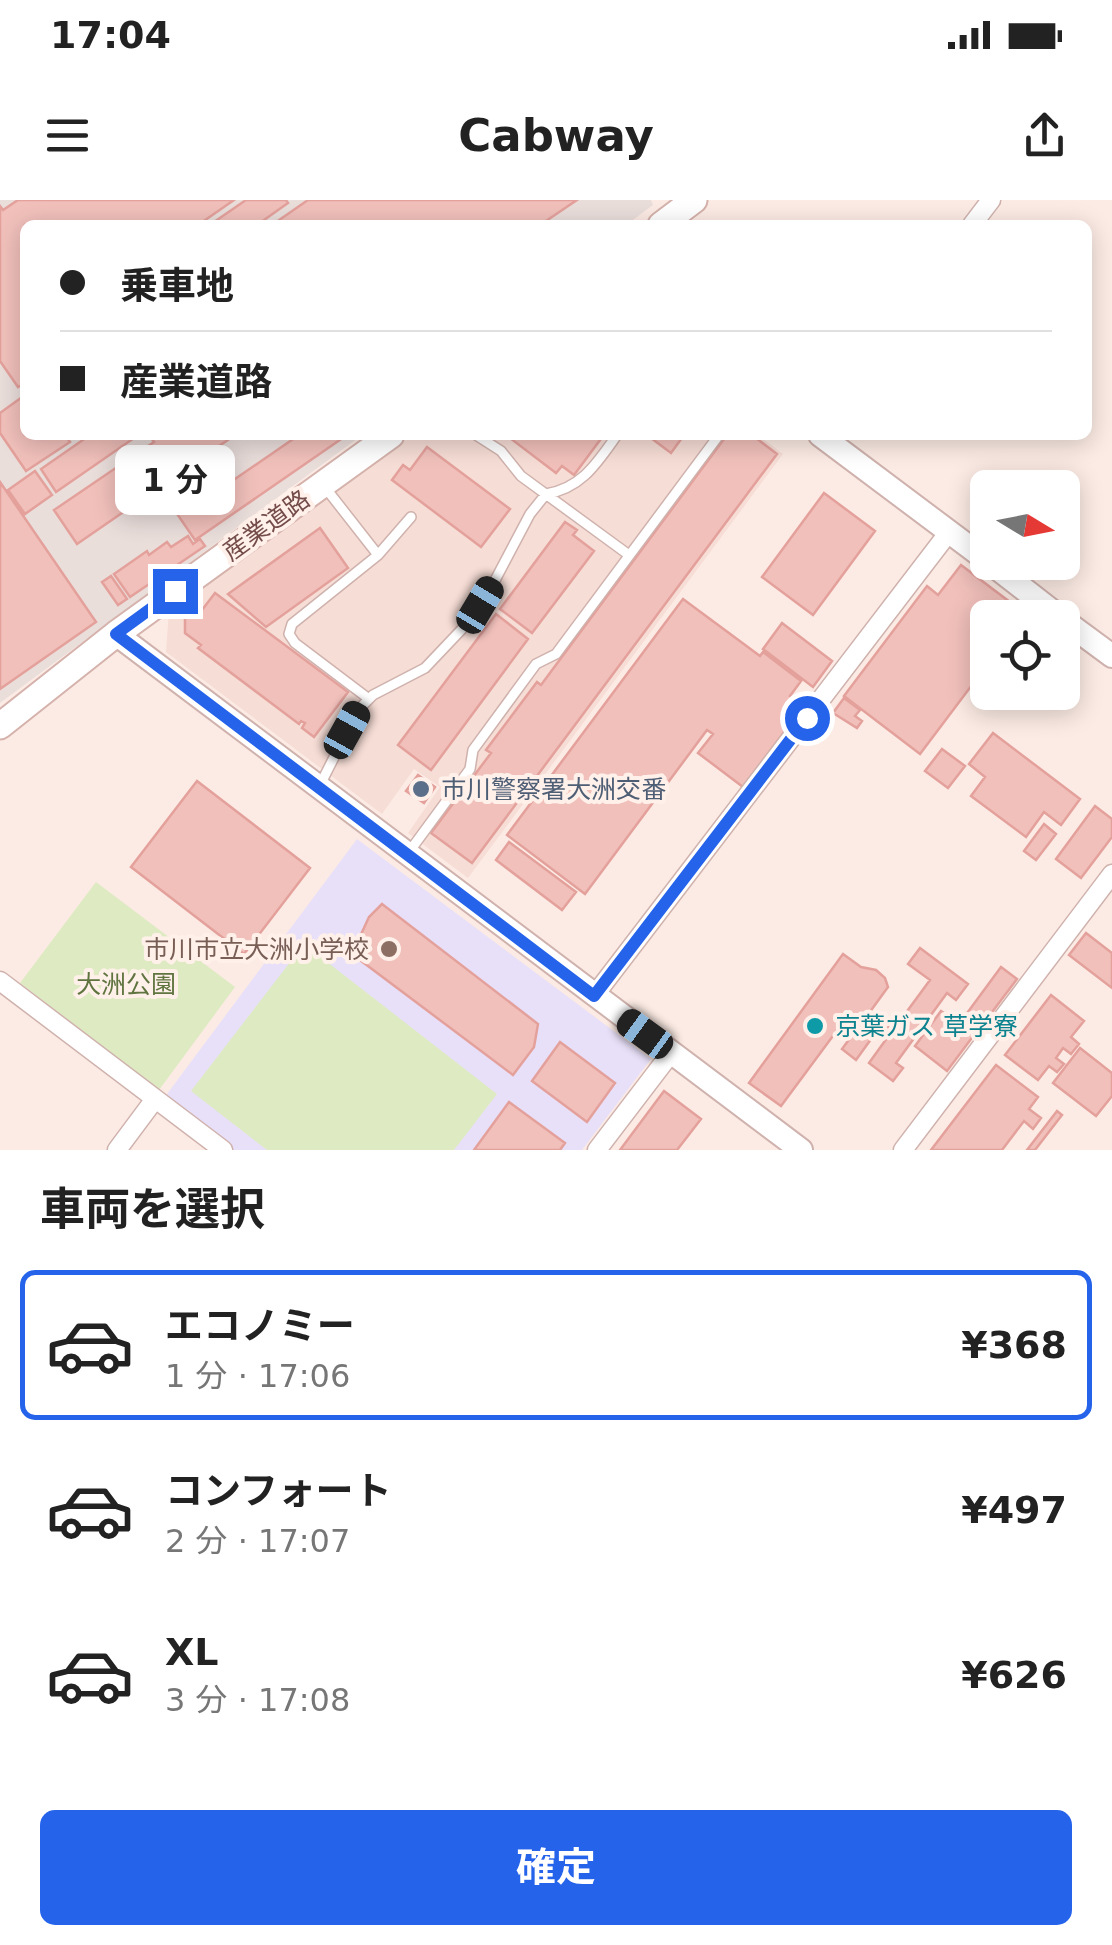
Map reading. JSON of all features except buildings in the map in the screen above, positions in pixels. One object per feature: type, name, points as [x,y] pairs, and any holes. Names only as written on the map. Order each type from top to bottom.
[{"type":"main road","points":[[665,214],[694,200]]},
{"type":"main road","name":"産業道路","points":[[0,726],[116,634],[383,440]]},
{"type":"street","points":[[827,440],[970,548]]},
{"type":"street","points":[[594,996],[949,532]]},
{"type":"street","points":[[1012,580],[1038,600]]},
{"type":"street","points":[[1080,632],[1112,656]]},
{"type":"street","points":[[116,634],[801,1150]]},
{"type":"street","points":[[903,1150],[1112,874]]},
{"type":"street","points":[[0,981],[224,1150]]},
{"type":"street","points":[[597,1150],[671,1053]]},
{"type":"street","points":[[117,1150],[155,1099]]},
{"type":"lane","points":[[484,440],[502,451],[511,468],[630,555]]},
{"type":"lane","points":[[318,787],[358,710],[369,699],[416,674],[442,652],[480,605],[530,514],[546,494],[575,485],[598,463],[614,440]]},
{"type":"lane","points":[[408,854],[470,769],[472,750],[536,664],[556,654],[715,440]]},
{"type":"lane","points":[[322,484],[378,555]]},
{"type":"lane","points":[[369,699],[295,643],[289,634],[292,624],[378,555],[411,517]]},
{"type":"shaded area","points":[[0,200],[651,200],[653,205],[633,220],[20,220],[20,440],[355,440],[0,703]]},
{"type":"shaded area","points":[[406,440],[765,440],[783,454],[468,878],[408,833],[440,787],[414,769],[382,814],[166,652],[169,610]]},
{"type":"shaded area","name":"市川市立大洲小学校","points":[[357,839],[651,1059],[582,1150],[233,1150],[164,1098]]},
{"type":"green space","name":"大洲公園","points":[[96,882],[235,987],[159,1090],[20,983]]},
{"type":"green space","points":[[304,944],[497,1094],[454,1150],[267,1150],[191,1091]]},
{"type":"place","name":"市川警察署大洲交番","points":[[421,789]]},
{"type":"place","name":"市川市立大洲小学校","points":[[389,949]]},
{"type":"place","name":"京葉ガス 草学寮","points":[[815,1026]]},
{"type":"route","points":[[175,591],[116,634],[594,996],[807,718]]}]
